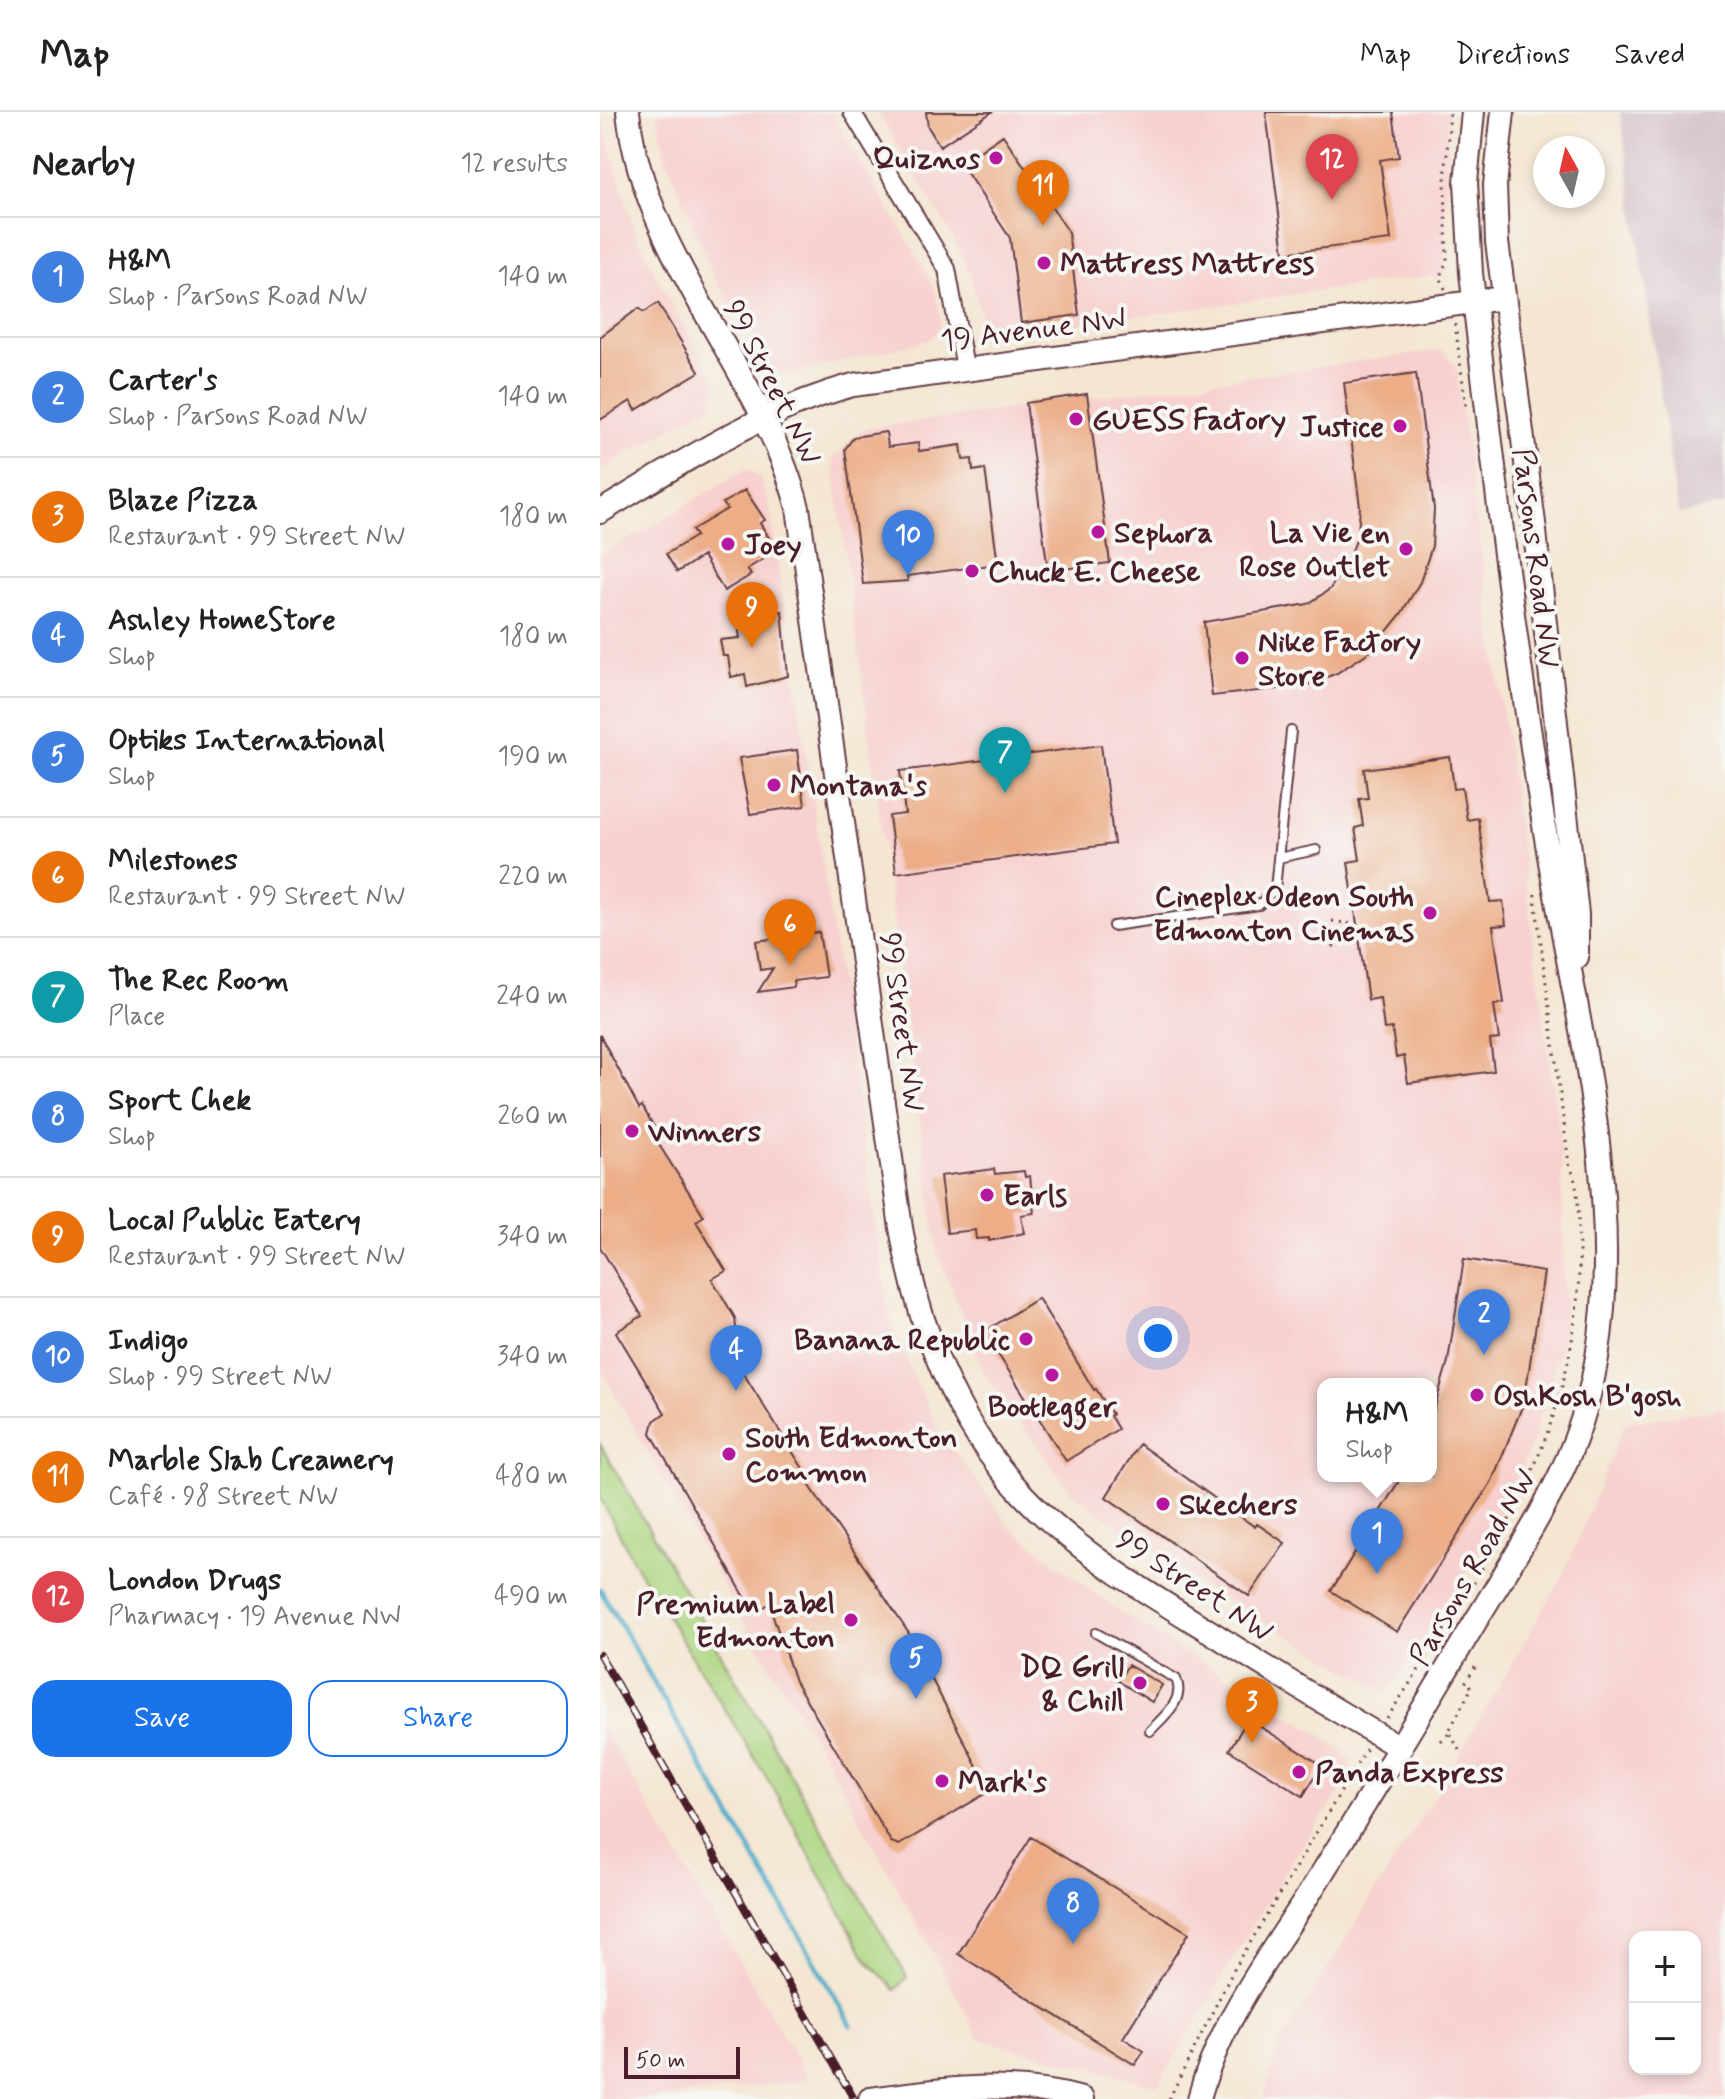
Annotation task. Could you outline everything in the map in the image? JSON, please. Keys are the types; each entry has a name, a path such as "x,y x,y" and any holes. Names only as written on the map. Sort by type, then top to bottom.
{"street":[{"name":"99 Street NW","path":"628,112 637,158 661,224 790,474 798,508 909,1279 932,1348 960,1406 992,1454 1022,1494 1070,1537 1119,1575 1401,1748"},
{"path":"852,112 947,269 953,287 965,368"},
{"name":"Parsons Road NW","path":"1199,2099 1225,2031 1401,1748 1553,1490 1576,1438 1589,1393 1604,1313 1607,1267 1602,1181 1531,735 1474,302 1466,182 1473,112"},
{"name":"Parsons Road NW","path":"1503,112 1495,185 1503,298 1532,508 1577,914 1576,1008"},
{"name":"19 Avenue NW","path":"600,512 763,418 809,398 853,385 1503,298"},
{"path":"870,2099 991,2086 1037,2089 1082,2099"}],"lane":[{"path":"1113,926 1259,905 1275,889 1291,731"},
{"path":"1278,858 1316,850"},
{"path":"1096,1633 1176,1679 1179,1692 1175,1702 1150,1731"}],"path":[{"path":"1441,277 1447,261 1445,169 1450,112"},
{"path":"1393,1710 1512,1520 1548,1439 1569,1367 1579,1262 1579,1204 1569,1164 1533,881"},
{"path":"1332,921 1357,925 1333,947"},
{"path":"1449,1733 1472,1687 1465,1683 1478,1663"},
{"path":"1441,1741 1442,1734 1449,1733"},
{"path":"1449,1733 1459,1750"},
{"path":"1170,2098 1232,1973 1358,1763"}],"shaded area":[{"path":"600,112 634,229 660,284 717,385 712,404 600,470"},
{"path":"657,112 831,112 935,290 941,325 929,340 786,375 771,368 714,277 666,158"},
{"path":"878,112 1448,112 1444,274 998,335 982,321 970,274 952,236"},
{"path":"1620,112 1725,112 1725,505 1678,514"},
{"name":"South Edmonton Common","path":"1442,350 1456,366 1561,1145 1565,1330 1534,1437 1514,1486 1474,1562 1387,1693 1201,1585 1070,1491 985,1375 937,1252 833,459 863,429"},
{"name":"South Edmonton Common","path":"746,469 759,477 769,504 891,1325 937,1428 1013,1530 1114,1608 1325,1738 1340,1748 1350,1762 1350,1775 1343,1788 1285,1871 1158,2086 980,2039 828,1762 749,1632 600,1368 600,557"},
{"path":"1725,1408 1725,2099 1263,2099 1278,2047 1427,1809 1563,1576 1625,1423"},
{"path":"600,1723 809,2080 647,2099 600,2099"}],"green space":[{"path":"600,1444 907,1977 895,1990 866,1959 775,1791 638,1569 600,1498"}],"building":[{"path":"926,112 992,112 940,146 928,127"},
{"path":"1266,112 1393,112 1399,157 1380,160 1391,240 1284,253"},
{"path":"1003,135 1068,231 1079,315 1021,323 1010,238 961,164"},
{"path":"658,303 699,372 636,410 631,401 600,420 600,337 639,308 644,312"},
{"path":"1416,373 1434,509 1432,546 1420,582 1401,614 1372,650 1337,673 1305,686 1212,696 1204,622 1308,604 1330,589 1348,561 1358,535 1360,507 1344,383"},
{"path":"1087,394 1110,563 1048,571 1026,403"},
{"path":"886,432 888,447 918,443 919,451 961,445 963,460 972,459 973,471 985,469 998,564 907,576 908,581 863,584 845,449 854,437"},
{"name":"Joey","path":"745,490 765,520 760,523 777,551 747,569 751,575 724,591 703,556 677,572 666,554 696,536 692,530 727,509 723,503"},
{"path":"763,607 764,614 782,611 788,676 747,687 745,674 731,677 728,656 723,656 720,640 740,638 738,624 745,622 743,610"},
{"path":"1101,745 1114,844 896,873 889,816 905,814 900,771"},
{"name":"Montana's","path":"797,750 805,806 750,814 739,758"},
{"name":"Cineplex Odeon South Edmonton Cinemas","path":"1450,757 1454,789 1462,788 1467,820 1478,818 1490,902 1503,901 1506,925 1493,926 1504,1003 1494,1005 1499,1039 1490,1040 1494,1071 1408,1083 1404,1056 1396,1058 1392,1028 1384,1029 1380,998 1368,1000 1348,862 1360,860 1355,828 1363,826 1359,799 1368,798 1364,769"},
{"path":"819,932 826,977 793,981 794,987 758,992 773,968 760,970 756,941"},
{"name":"South Edmonton Common","path":"600,1035 639,1108 642,1106 660,1137 656,1140 704,1216 696,1221 726,1271 712,1279 735,1318 740,1368 807,1475 804,1477 934,1671 929,1674 990,1791 899,1845 891,1842 795,1681 769,1604 754,1613 651,1433 654,1421 665,1413 616,1332 642,1316 600,1247"},
{"name":"Earls","path":"994,1169 995,1174 1024,1171 1025,1177 1030,1176 1034,1213 1021,1215 1024,1233 989,1241 989,1238 976,1239 975,1230 947,1233 940,1176"},
{"path":"1464,1259 1544,1272 1524,1402 1492,1481 1397,1632 1331,1591 1398,1482 1437,1482 1437,1399 1448,1361"},
{"name":"South Edmonton Common","path":"1038,1298 1112,1414 1110,1416 1118,1429 1066,1461 984,1332"},
{"path":"1139,1444 1255,1527 1257,1524 1285,1543 1249,1596 1106,1497"},
{"name":"DQ Grill & Chill","path":"1128,1665 1162,1685 1152,1702 1118,1681"},
{"path":"1248,1719 1322,1765 1303,1796 1229,1750"},
{"path":"1031,1837 1189,1933 1123,2038 1144,2051 1135,2065 958,1954"}],"waterway":[{"path":"600,1589 851,2025"}],"railway":[{"path":"600,1655 854,2099"}],"place":[{"name":"Quiznos","path":"996,158"},
{"name":"London Drugs","path":"1332,200"},
{"name":"Marble Slab Creamery","path":"1043,226"},
{"name":"Mattress Mattress","path":"1044,263"},
{"name":"GUESS Factory","path":"1076,419"},
{"name":"Justice","path":"1400,426"},
{"name":"Sephora","path":"1098,532"},
{"name":"Joey","path":"728,544"},
{"name":"La Vie en Rose Outlet","path":"1406,549"},
{"name":"Chuck E. Cheese","path":"972,571"},
{"name":"Indigo","path":"908,576"},
{"name":"Local Public Eatery","path":"752,648"},
{"name":"Nike Factory Store","path":"1242,658"},
{"name":"Montana's","path":"774,785"},
{"name":"The Rec Room","path":"1005,793"},
{"name":"Cineplex Odeon South Edmonton Cinemas","path":"1430,913"},
{"name":"Milestones","path":"790,965"},
{"name":"Winners","path":"632,1131"},
{"name":"Earls","path":"987,1195"},
{"name":"Banana Republic","path":"1026,1339"},
{"name":"Carter's","path":"1484,1355"},
{"name":"Bootlegger","path":"1052,1375"},
{"name":"Ashley HomeStore","path":"736,1391"},
{"name":"OshKosh B'gosh","path":"1477,1395"},
{"name":"South Edmonton Common","path":"729,1454"},
{"name":"Skechers","path":"1163,1504"},
{"name":"H&M","path":"1377,1574"},
{"name":"Premium Label Edmonton","path":"851,1620"},
{"name":"DQ Grill & Chill","path":"1140,1683"},
{"name":"Optiks International","path":"916,1699"},
{"name":"Blaze Pizza","path":"1252,1743"},
{"name":"Panda Express","path":"1299,1772"},
{"name":"Mark's","path":"942,1781"},
{"name":"Sport Chek","path":"1073,1944"}]}
